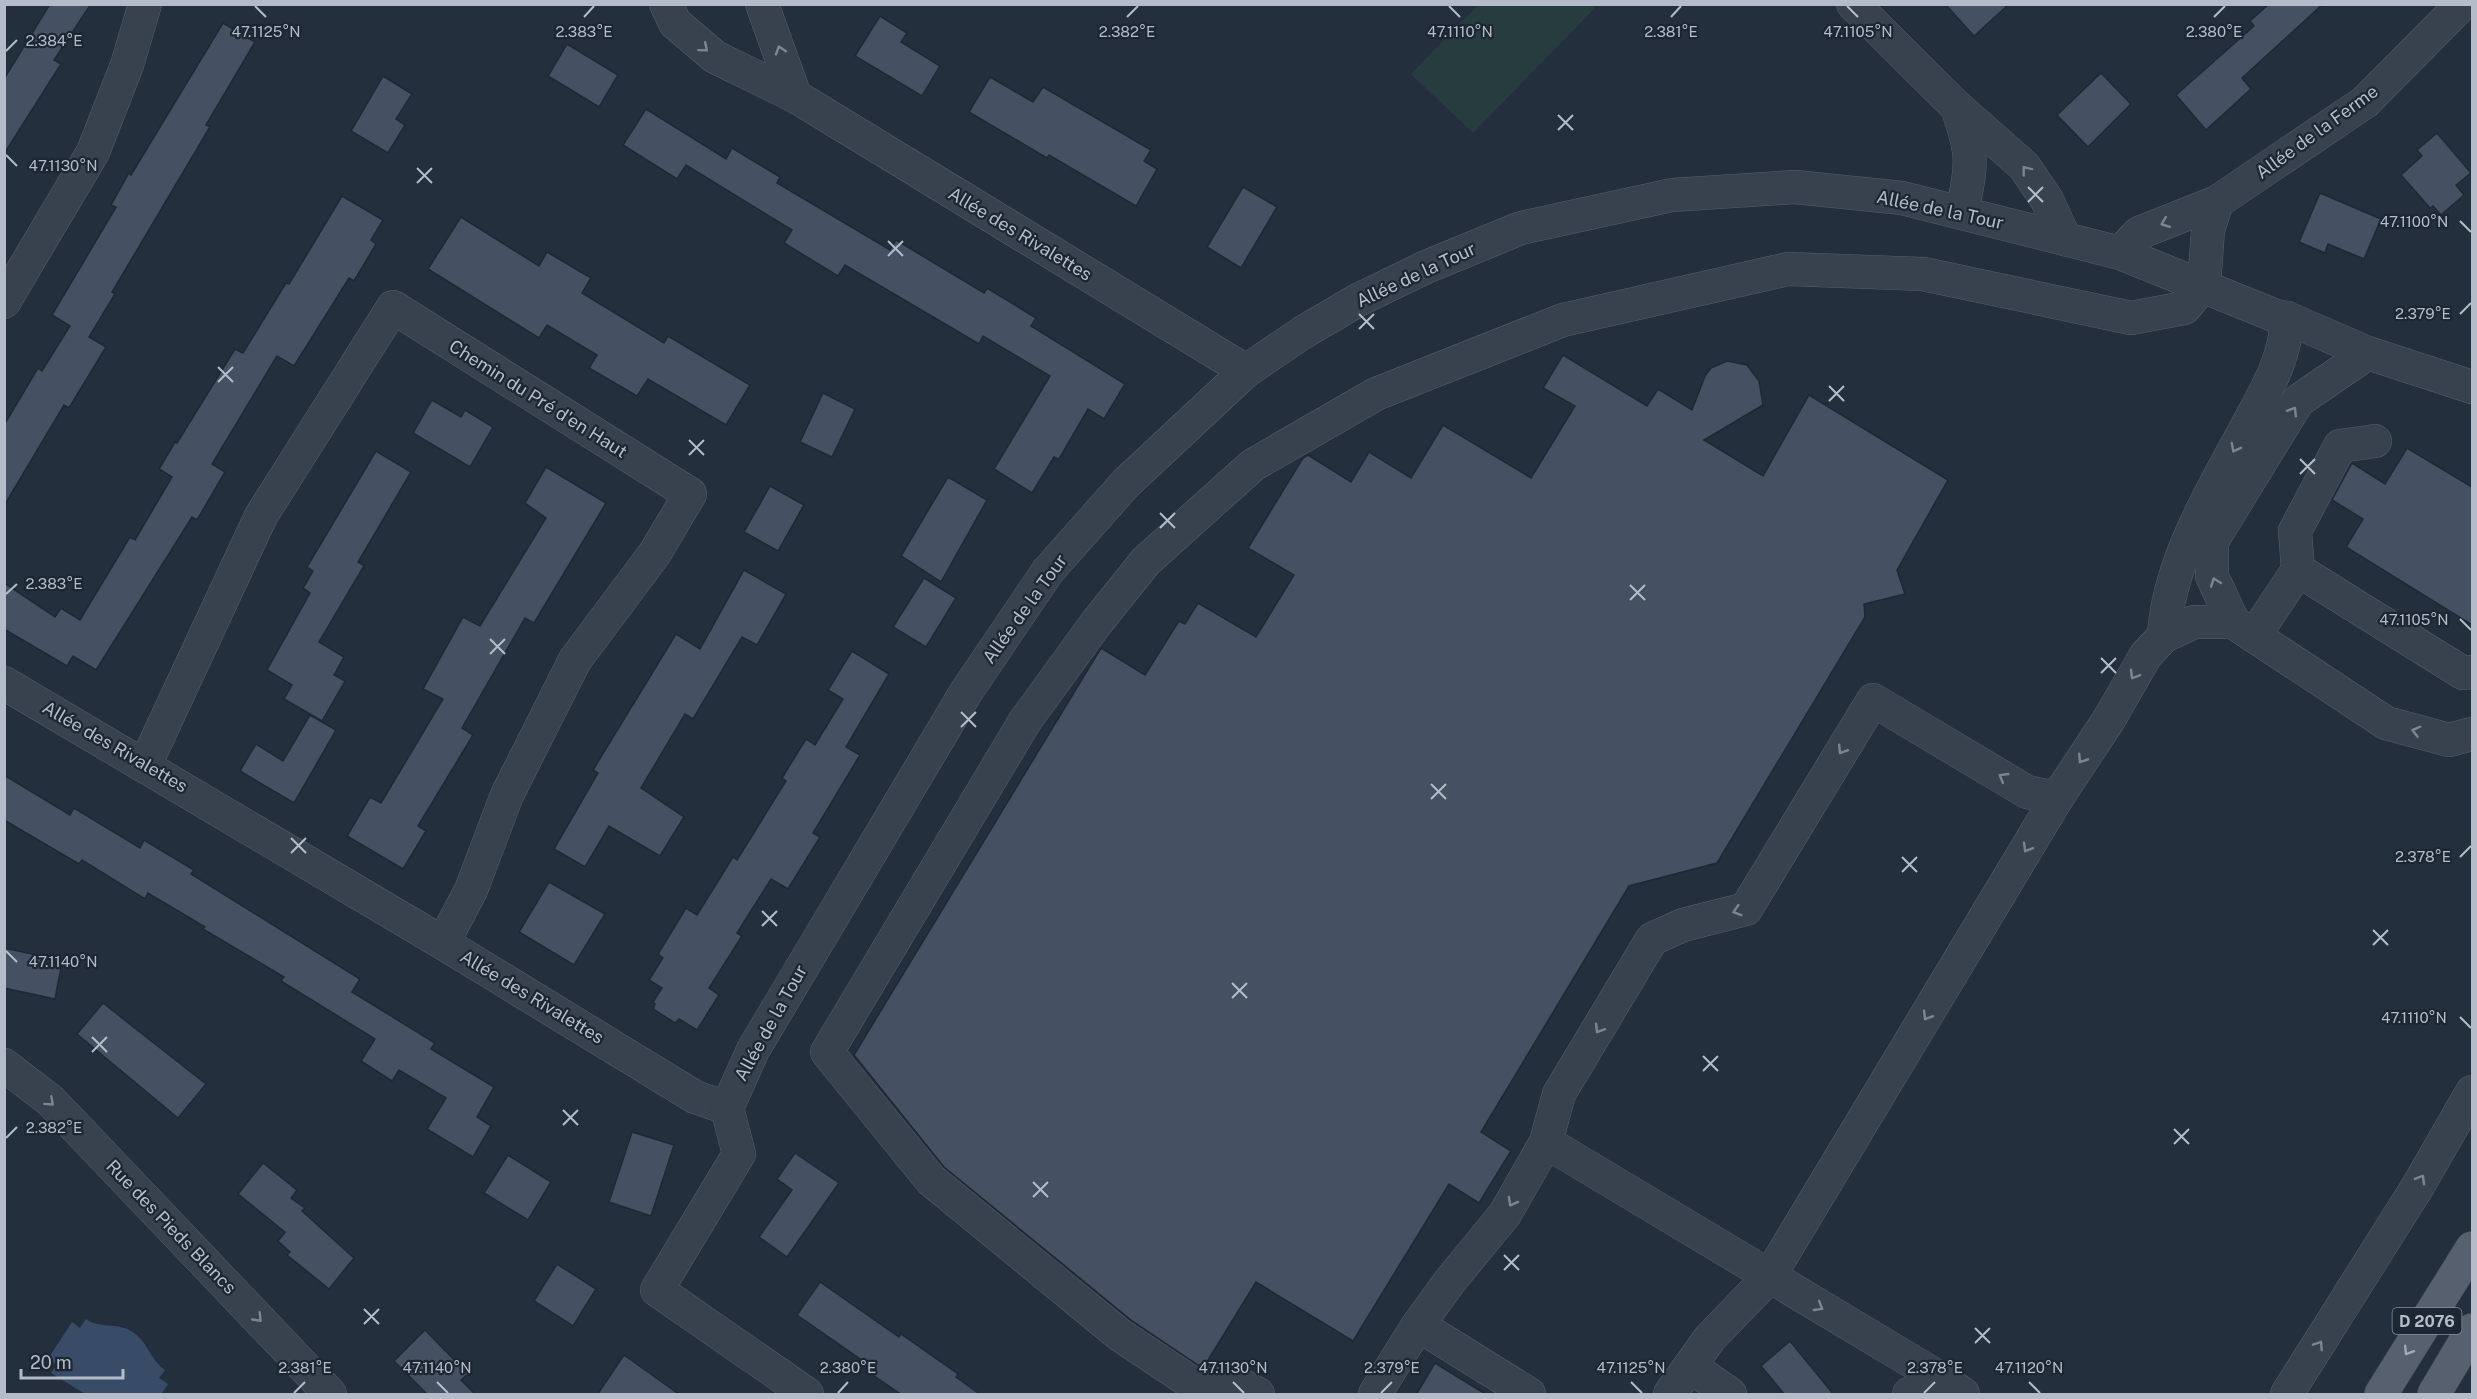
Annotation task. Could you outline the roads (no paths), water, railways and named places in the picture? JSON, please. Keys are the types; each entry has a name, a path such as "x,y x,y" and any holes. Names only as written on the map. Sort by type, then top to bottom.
{"main road":[{"name":"D 2076","path":"2381,1395 2472,1248"},
{"name":"D 2076","path":"2434,1395 2472,1330"}],"street":[{"path":"4,302 93,153 127,65 145,4"},
{"name":"Allée des Rivalettes","path":"666,4 675,23 716,57 795,96 1246,371"},
{"path":"762,4 795,96"},
{"path":"1853,4 1958,107 2024,166 2047,200 2065,239"},
{"name":"Allée de la Ferme","path":"2120,253 2139,233 2217,202 2365,102 2462,4"},
{"path":"1958,107 1970,144 1971,168 1962,213"},
{"name":"Allée de la Tour","path":"727,1108 753,1050 966,692 1048,571 1126,483 1246,371 1302,333 1358,300 1426,267 1521,228 1672,195 1795,187 1902,198 2120,253 2276,316 2288,318 2368,352 2472,387"},
{"path":"1258,1395 1243,1386 1192,1383 1120,1335 931,1180 826,1052 1025,721 1096,622 1146,561 1253,465 1376,393 1563,320 1788,269 1923,274 2131,318 2184,308 2204,285 2208,230 2217,202"},
{"name":"Chemin du Pré d'en Haut","path":"145,765 261,516 393,307 690,494 655,553 575,660 507,795 471,890 442,943"},
{"path":"2164,636 2166,605 2178,572 2228,460 2277,369 2287,339 2288,318"},
{"path":"2243,629 2212,576 2212,541 2298,402 2368,352"},
{"path":"2243,629 2298,570 2295,531 2340,446 2375,441"},
{"path":"2298,570 2463,673 2472,672"},
{"path":"1670,1395 1710,1338 1769,1277 2057,798 2108,721 2146,655 2164,636 2194,622 2243,629 2386,723 2449,740 2472,734"},
{"name":"Allée des Rivalettes","path":"4,682 695,1097 727,1108"},
{"path":"1375,1395 1418,1325 1450,1281 1505,1214 1546,1142 1559,1094 1652,939 1683,925 1746,909 1873,700 2027,792 2057,798"},
{"name":"Rue des Pieds Blancs","path":"4,1065 51,1101 330,1395"},
{"path":"2287,1395 2418,1186 2472,1092"},
{"path":"727,1108 739,1154 657,1290 807,1395"},
{"path":"1546,1142 1953,1387"},
{"path":"1418,1325 1529,1395"},
{"path":"1690,1366 1730,1395"},
{"path":"1909,1395 1953,1387"}],"water":[{"path":"86,1319 96,1324 125,1328 137,1335 165,1370 159,1378 168,1384 161,1394 85,1394 51,1373 57,1365 48,1359 72,1322 80,1328"}]}
